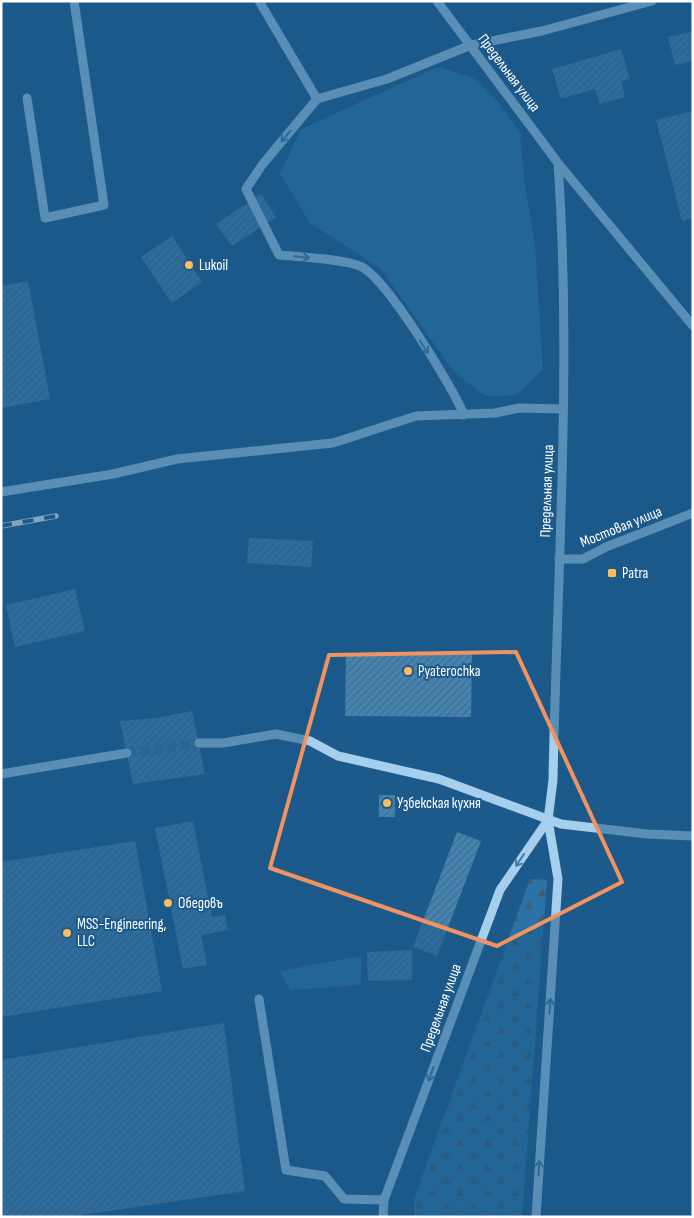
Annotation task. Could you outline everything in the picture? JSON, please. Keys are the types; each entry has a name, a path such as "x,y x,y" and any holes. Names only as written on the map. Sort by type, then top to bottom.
{"street":[{"path":"27,98 45,218 104,205 74,1"},
{"path":"260,1 317,99"},
{"name":"Предельная улица","path":"438,1 558,163 693,326"},
{"path":"464,415 456,395 391,296 362,268 326,259 279,255 246,189 262,165 317,99 387,79 470,45 542,31 652,1"},
{"name":"Предельная улица","path":"536,1217 558,879 548,820 553,780 563,409 562,226 558,163"},
{"path":"1,492 113,474 177,460 333,443 416,416 495,413 519,408 563,409"},
{"name":"Мостовая улица","path":"559,559 583,559 606,547 693,513"},
{"path":"199,743 223,743 276,734 310,741 338,756 439,779 561,824 647,834 693,836"},
{"path":"1,774 127,753"},
{"name":"Предельная улица","path":"383,1217 384,1200 500,890 548,820"},
{"path":"259,999 286,1170 325,1176 344,1199 384,1200"}],"highlighted area":[{"path":"516,652 622,882 497,946 270,868 329,655"}],"green space":[{"path":"438,67 473,78 497,101 520,132 524,179 535,245 543,370 516,395 485,396 454,372 381,269 310,223 280,174 301,129"},
{"path":"530,879 547,880 522,1217 414,1217 414,1199"},
{"path":"361,956 361,985 290,990 280,971"}],"building":[{"path":"693,31 693,61 675,65 668,37"},
{"path":"621,49 630,79 621,81 625,97 600,104 595,89 561,99 552,69"},
{"path":"693,111 693,218 682,221 656,120"},
{"path":"261,194 276,217 232,246 216,224"},
{"path":"172,236 202,282 172,303 141,257"},
{"path":"28,281 50,399 1,408 1,286"},
{"path":"249,538 313,541 311,567 247,563"},
{"path":"75,589 85,631 15,647 6,605"},
{"path":"346,653 472,654 471,717 345,716"},
{"path":"192,711 205,774 133,784 120,721 156,718"},
{"path":"379,795 395,795 395,817 379,817"},
{"path":"193,821 212,917 225,915 228,930 201,935 207,965 183,969 155,828"},
{"path":"457,832 481,841 437,956 413,947"},
{"path":"135,841 162,991 1,1017 1,862"},
{"path":"412,950 412,980 368,981 367,952"},
{"path":"224,1023 245,1191 68,1217 1,1217 1,1060"}],"tunnel":[{"path":"127,753 199,743"}],"railway":[{"path":"1,526 56,516"}],"place":[{"name":"Lukoil","path":"189,265"},
{"name":"Patra","path":"612,573"},
{"name":"Pyaterochka","path":"408,671"},
{"name":"Узбекская кухня","path":"387,803"},
{"name":"Обедовъ","path":"168,903"},
{"name":"MSS-Engineering, LLC","path":"67,933"}]}
